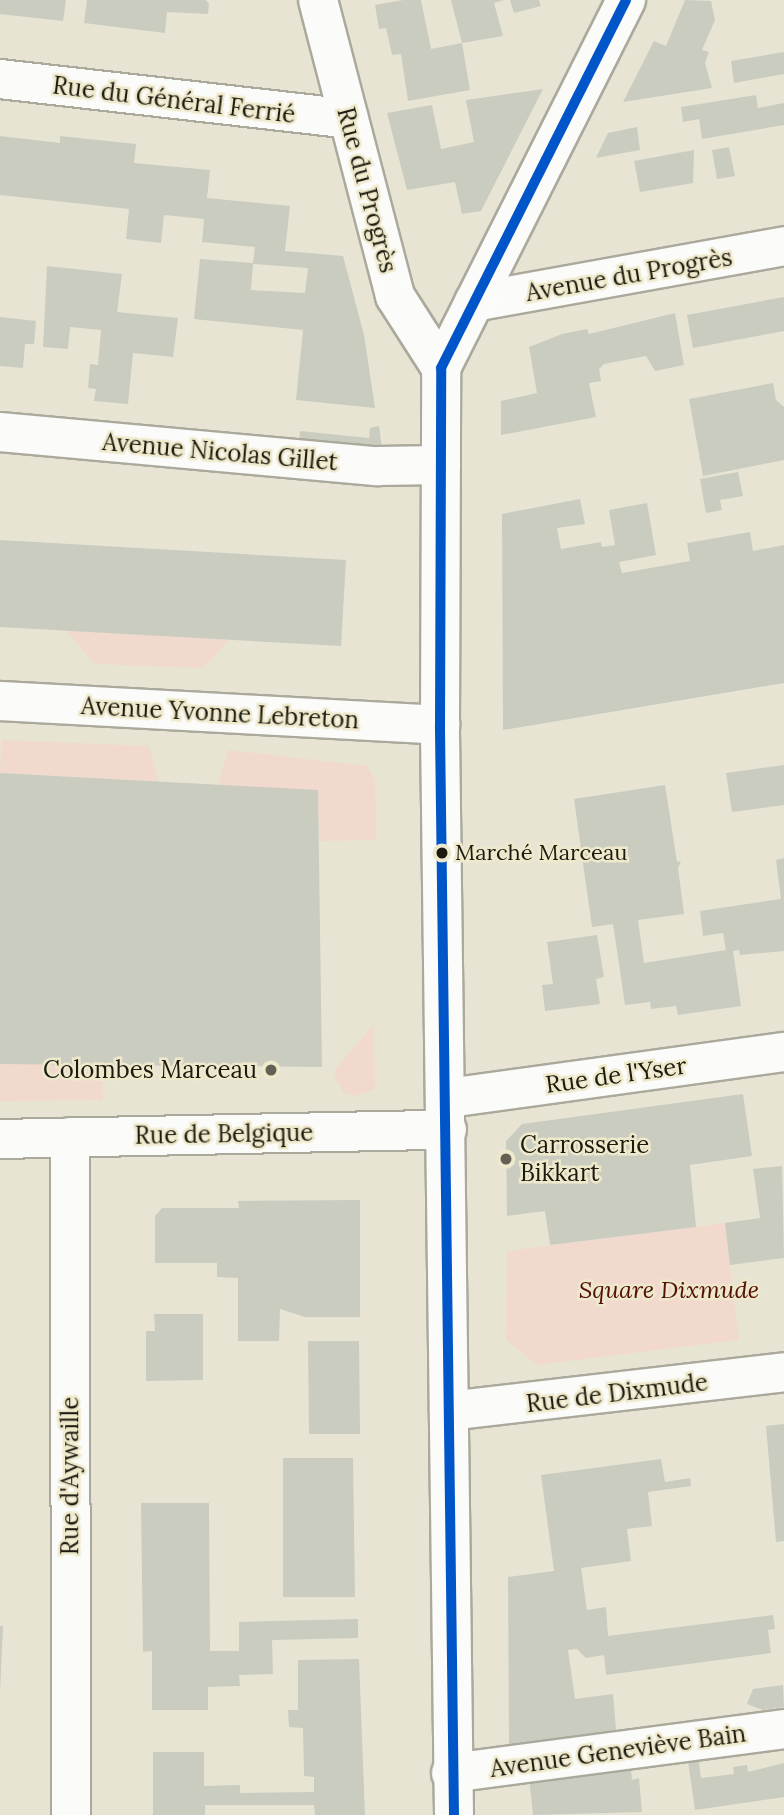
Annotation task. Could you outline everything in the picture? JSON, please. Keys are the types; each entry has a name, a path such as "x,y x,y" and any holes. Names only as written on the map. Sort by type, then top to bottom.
{"street":[{"name":"Rue du Progrès","path":"318,0 396,296 442,368"},
{"path":"454,1815 451,1773 447,1114 440,725 442,368 626,0"},
{"name":"Rue du Général Ferrié","path":"0,79 349,119"},
{"name":"Avenue du Progrès","path":"474,302 784,246"},
{"name":"Avenue Nicolas Gillet","path":"0,432 377,466 441,465"},
{"name":"Avenue Yvonne Lebreton","path":"0,701 440,725"},
{"name":"Rue de l'Yser","path":"447,1114 784,1052"},
{"name":"Rue de Belgique","path":"0,1139 447,1114"},
{"name":"Rue d'Aywaille","path":"70,1137 71,1815"},
{"name":"Rue de Dixmude","path":"449,1411 784,1372"},
{"name":"Avenue Geneviève Bain","path":"451,1773 784,1729"}],"green space":[{"path":"65,630 229,640 203,668 95,664"},
{"path":"2,740 149,746 158,781 0,773"},
{"path":"228,750 367,766 375,780 376,840 319,841 318,790 218,785"},
{"path":"374,1024 375,1089 355,1096 344,1093 334,1076 336,1068"},
{"path":"102,1063 103,1100 0,1101 0,1064"},
{"name":"Square Dixmude","path":"725,1223 739,1340 537,1365 506,1340 507,1251"}],"building":[{"path":"0,0 66,0 63,21 0,14"},
{"path":"87,0 206,0 209,4 208,14 167,12 165,33 84,23"},
{"path":"421,0 431,49 462,43 470,90 408,101 401,54 392,55 386,28 379,29 375,5"},
{"path":"451,0 504,0 494,3 503,36 462,43"},
{"path":"510,0 539,0 541,6 514,13"},
{"path":"685,0 711,1 715,20 702,50 709,52 705,63 712,88 623,102 654,41 666,46"},
{"path":"784,52 784,74 734,83 731,61"},
{"path":"543,89 481,211 462,214 455,182 407,190 387,113 432,105 441,149 474,142 466,100"},
{"path":"756,95 758,108 784,103 784,125 702,139 699,119 683,122 681,107"},
{"path":"637,127 640,150 596,158 608,133"},
{"path":"0,136 60,143 60,136 136,144 134,163 210,170 207,198 290,206 285,251 343,256 364,335 375,408 296,400 303,330 194,319 200,259 253,263 255,247 202,242 204,219 164,215 161,243 126,239 129,209 0,195","holes":["253,264 308,268 305,293 251,290"]},
{"path":"729,147 735,176 717,179 712,150"},
{"path":"694,150 693,183 640,192 634,161"},
{"path":"47,266 122,274 117,312 178,318 173,357 133,353 128,404 94,401 96,389 88,388 90,364 98,365 101,330 70,327 68,349 43,347"},
{"path":"784,297 784,331 693,348 687,315"},
{"path":"675,313 684,365 655,371 646,356 604,364 599,369 601,381 589,383 596,417 501,435 501,401 537,393 529,347 562,334 587,329 589,334"},
{"path":"0,317 36,321 34,344 25,344 23,368 0,366"},
{"path":"773,383 776,400 784,407 784,460 703,476 689,399"},
{"path":"379,426 382,449 299,441 300,431 369,438 370,428"},
{"path":"738,472 743,496 720,500 722,510 706,513 700,479"},
{"path":"580,499 585,524 557,528 561,549 601,542 602,547 615,545 609,510 647,503 656,555 619,562 622,573 690,561 687,543 750,532 753,551 784,545 784,683 503,730 502,514"},
{"path":"0,540 346,560 341,646 0,627"},
{"path":"784,765 784,805 732,812 726,773"},
{"path":"0,773 318,790 322,1067 0,1064"},
{"path":"665,785 677,862 681,861 678,868 684,914 638,920 644,963 726,950 723,933 703,936 700,911 781,899 776,860 784,858 784,951 740,955 739,950 733,951 741,1006 678,1015 676,1006 651,1009 650,1002 625,1005 613,924 592,927 574,799"},
{"path":"597,935 604,977 596,979 600,1004 545,1011 542,985 553,984 547,942"},
{"path":"743,1094 752,1156 690,1165 696,1227 550,1245 545,1211 507,1216 506,1141 522,1124"},
{"path":"782,1166 784,1258 730,1265 725,1223 760,1218 753,1169"},
{"path":"360,1200 360,1317 305,1317 280,1309 279,1341 238,1341 238,1278 217,1277 217,1263 155,1263 155,1216 162,1208 239,1208 238,1201"},
{"path":"154,1314 203,1314 203,1380 146,1381 146,1331 155,1331"},
{"path":"308,1341 359,1341 360,1434 309,1434"},
{"path":"784,1424 784,1541 776,1542 766,1426"},
{"path":"283,1458 353,1458 355,1597 283,1597"},
{"path":"661,1459 665,1482 690,1478 691,1486 648,1492 652,1526 627,1529 631,1561 581,1568 587,1610 606,1607 608,1636 773,1615 775,1629 768,1630 771,1653 606,1675 604,1655 586,1658 577,1649 568,1650 575,1699 613,1694 616,1730 509,1745 508,1577 554,1571 541,1475"},
{"path":"141,1503 209,1503 210,1651 239,1651 239,1622 358,1619 358,1638 272,1640 273,1674 239,1675 240,1686 208,1687 208,1710 152,1710 152,1651 143,1652"},
{"path":"0,1626 3,1626 0,1692"},
{"path":"359,1659 365,1815 315,1815 314,1805 205,1805 205,1815 153,1815 153,1752 204,1752 204,1786 240,1785 240,1793 314,1792 314,1777 304,1776 303,1728 289,1727 288,1710 298,1710 298,1660"},
{"path":"783,1685 784,1707 763,1710 747,1704 753,1689"},
{"path":"698,1754 701,1778 734,1774 733,1767 747,1765 748,1772 784,1763 784,1797 695,1810 687,1755"},
{"path":"630,1763 632,1780 639,1778 642,1812 533,1815 529,1777"}],"transit line":[{"path":"454,1815 440,725 441,368 626,0"}],"place":[{"name":"Marché Marceau","path":"442,853"},
{"name":"Colombes Marceau","path":"271,1070"},
{"name":"Carrosserie Bikkart","path":"506,1159"}]}
